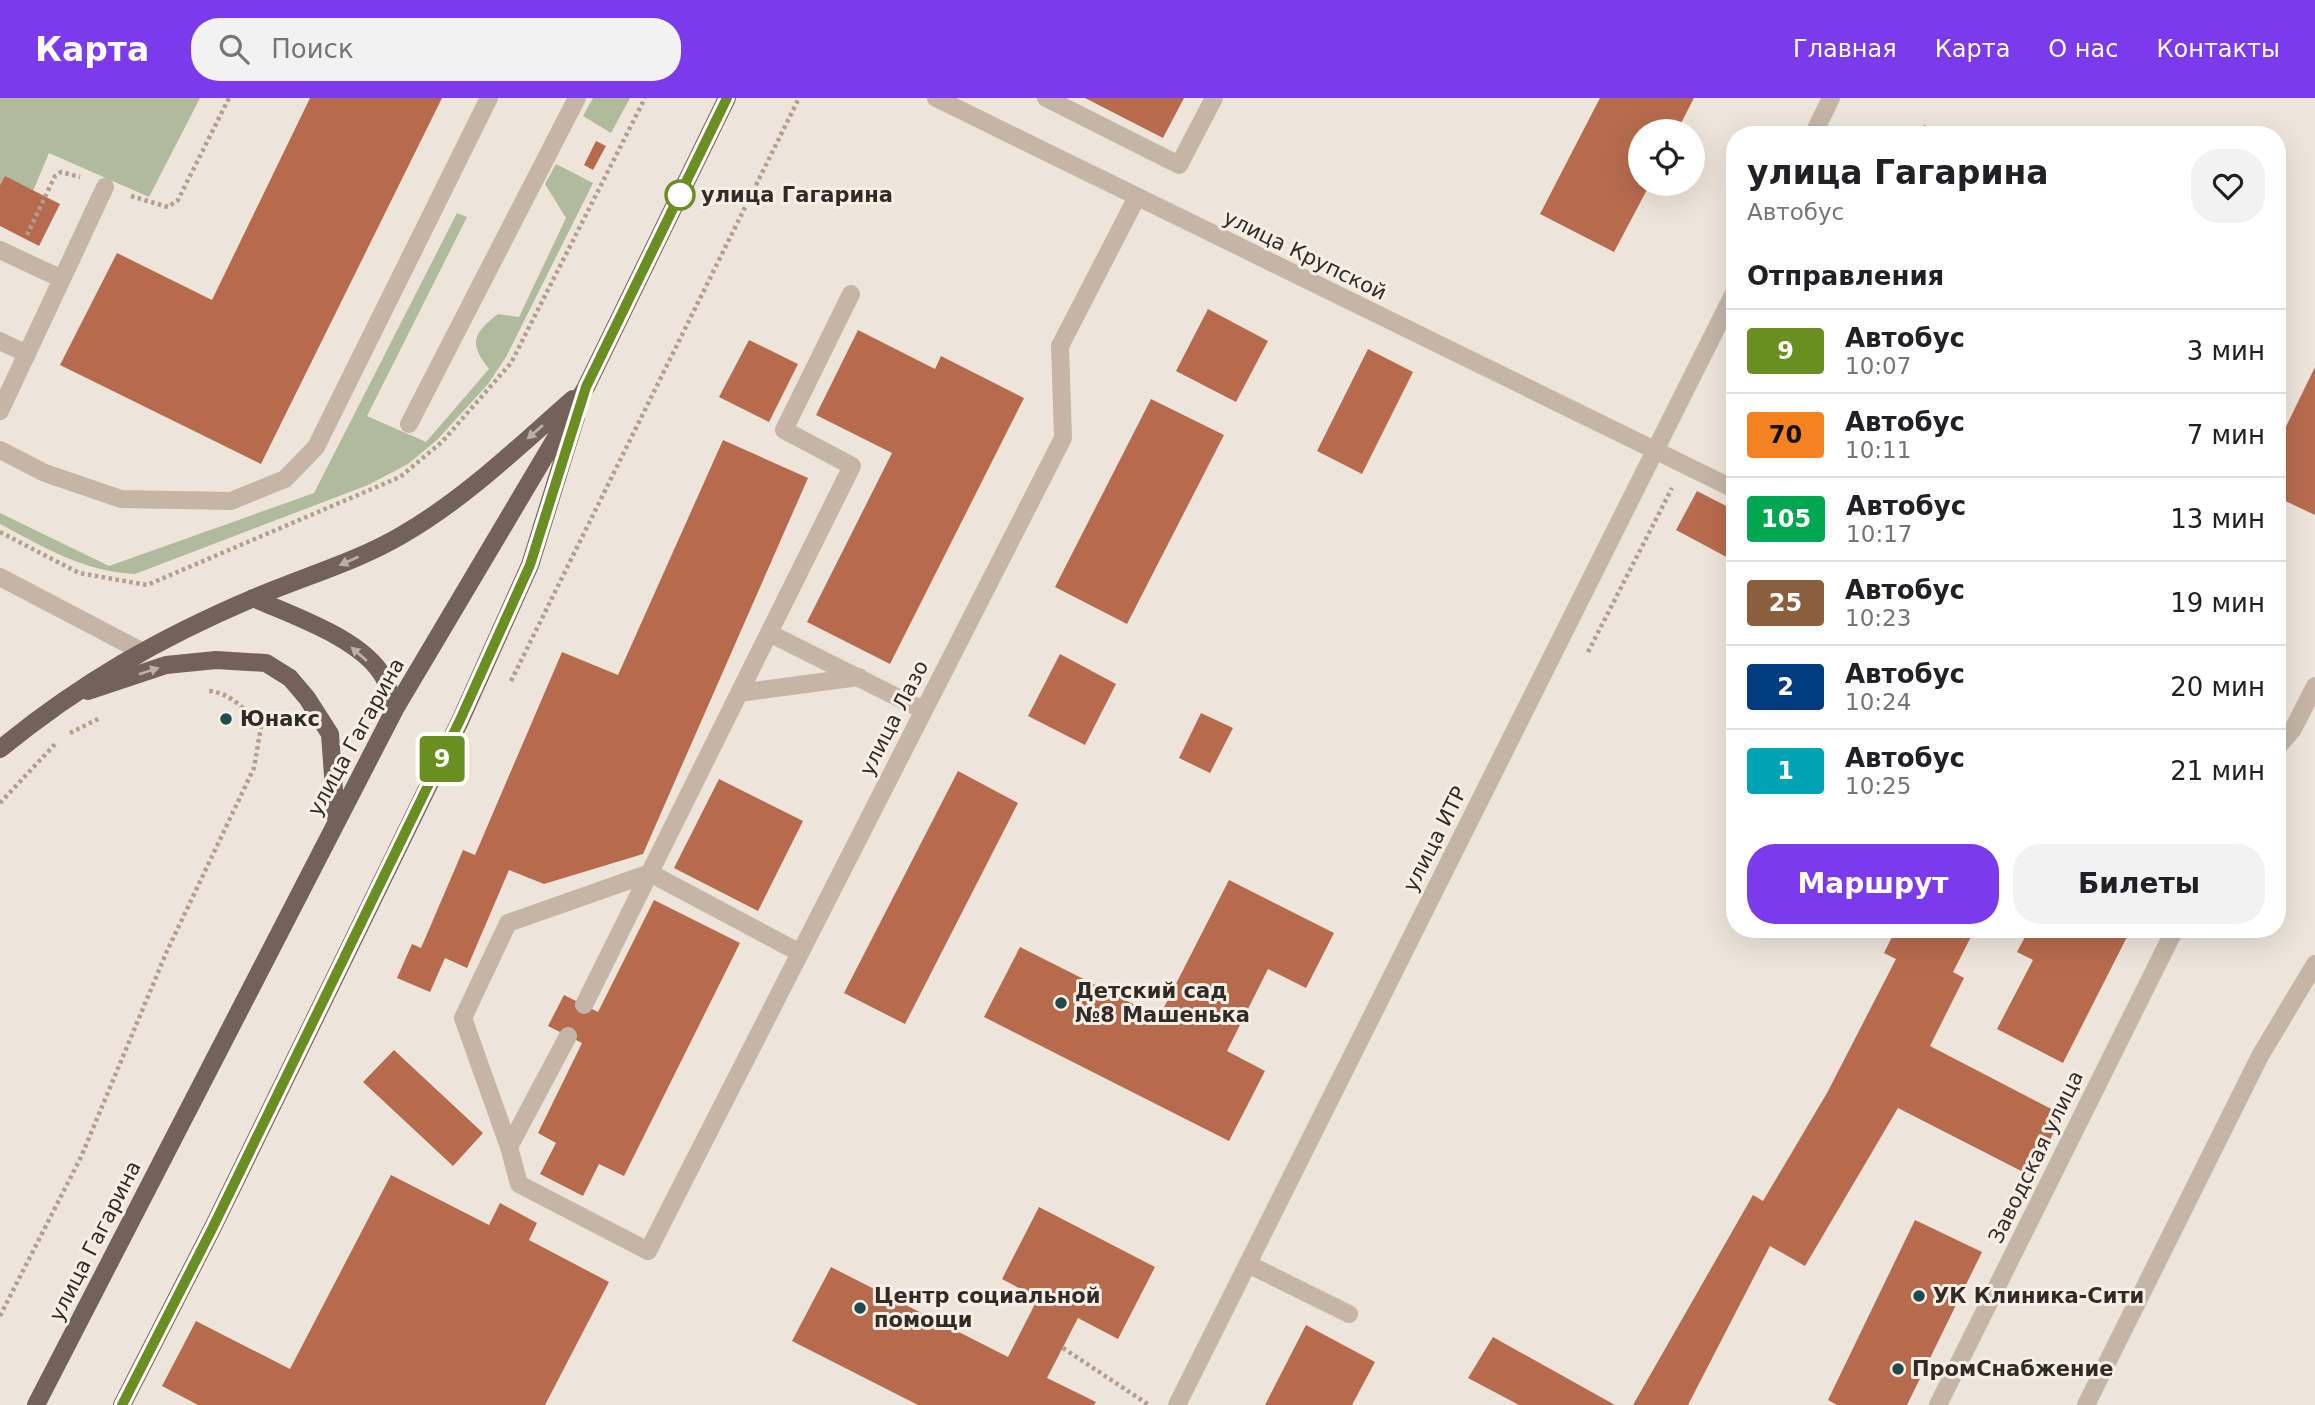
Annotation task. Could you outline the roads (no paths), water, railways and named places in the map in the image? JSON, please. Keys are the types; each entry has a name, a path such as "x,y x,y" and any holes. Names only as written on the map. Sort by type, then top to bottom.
{"main road":[{"name":"улица Гагарина","path":"36,1405 395,709 586,387 727,98"},
{"path":"0,749 61,700 141,651 253,598 349,563 403,535 460,497 586,387"},
{"path":"122,1405 213,1227 460,720 530,565 586,387"},
{"path":"253,598 320,627 357,649 383,676 395,709"},
{"path":"61,700 166,666 216,660 266,663 290,678 330,734 336,821"}],"street":[{"path":"0,450 45,473 121,499 231,501 285,479 316,447 489,98"},
{"path":"409,424 577,98"},
{"name":"улица Крупской","path":"936,98 1655,452"},
{"path":"1046,98 1180,165 1214,98"},
{"path":"1817,126 1831,98"},
{"path":"0,411 105,187"},
{"name":"улица Лазо","path":"509,1147 519,1185 648,1251 1063,438 1060,346 1137,197"},
{"path":"8,254 62,279"},
{"path":"584,1005 852,466 784,430 851,294"},
{"name":"улица ИТР","path":"1177,1405 1726,309"},
{"path":"0,341 27,354"},
{"path":"1655,452 1685,463 1726,485"},
{"path":"0,577 141,651"},
{"path":"769,633 923,710"},
{"path":"739,693 859,677"},
{"path":"2286,737 2315,687"},
{"path":"509,1147 463,1018 508,923 650,873 800,953"},
{"name":"Заводская улица","path":"1938,1405 2171,938"},
{"path":"2086,1405 2260,1056 2315,964"},
{"path":"509,1147 568,1036"},
{"path":"1248,1264 1349,1314"}],"place":[{"name":"улица Гагарина","path":"680,195"},
{"name":"Юнакс","path":"226,719"},
{"name":"Детский сад №8 Машенька","path":"1061,1003"},
{"name":"УК Клиника-Сити","path":"1919,1296"},
{"name":"Центр социальной помощи","path":"860,1308"},
{"name":"ПромСнабжение","path":"1898,1369"}]}
